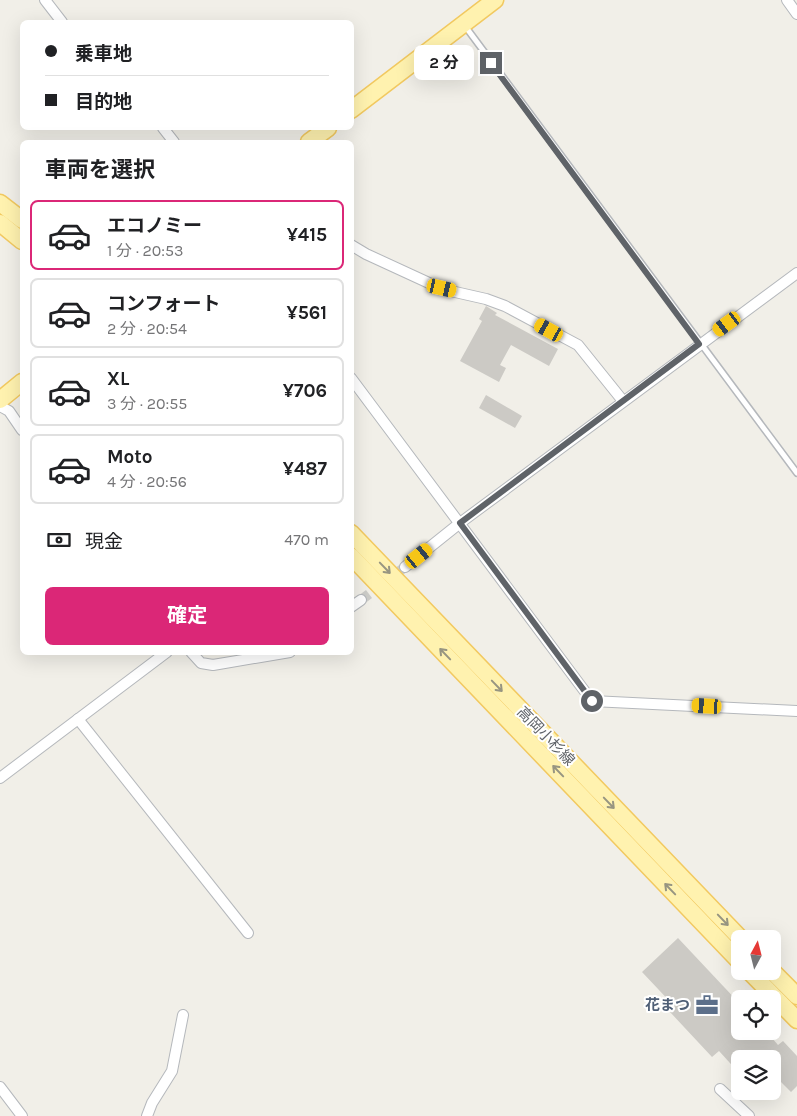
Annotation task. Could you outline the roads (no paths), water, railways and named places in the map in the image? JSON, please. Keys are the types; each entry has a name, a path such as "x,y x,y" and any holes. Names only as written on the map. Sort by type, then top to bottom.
{"main road":[{"path":"354,108 495,0"},
{"path":"312,140 325,130"},
{"path":"0,203 20,218"},
{"path":"0,223 20,239"},
{"path":"0,400 20,384"},
{"name":"高岡小杉線","path":"354,536 732,930"},
{"name":"高岡小杉線","path":"354,559 731,953"},
{"path":"758,980 797,1020"},
{"path":"781,980 797,996"}],"street":[{"path":"45,0 60,20"},
{"path":"787,0 797,14"},
{"path":"165,130 172,140"},
{"path":"354,247 442,288 486,299 505,306 578,345 623,401"},
{"path":"405,567 460,523 797,273"},
{"path":"354,382 592,701 797,711"},
{"path":"0,406 9,412 20,427"},
{"path":"354,605 361,600"},
{"path":"0,778 163,655"},
{"path":"194,655 201,663 213,665 272,655"},
{"path":"78,719 248,933"},
{"path":"147,1116 152,1103 172,1071 182,1015"},
{"path":"0,1087 22,1116"},
{"path":"720,1089 749,1116"}],"lane":[{"path":"463,24 699,344 797,473"}],"tunnel":[{"path":"361,600 405,567"}],"place":[{"name":"花まつ","path":"707,1005"}]}
